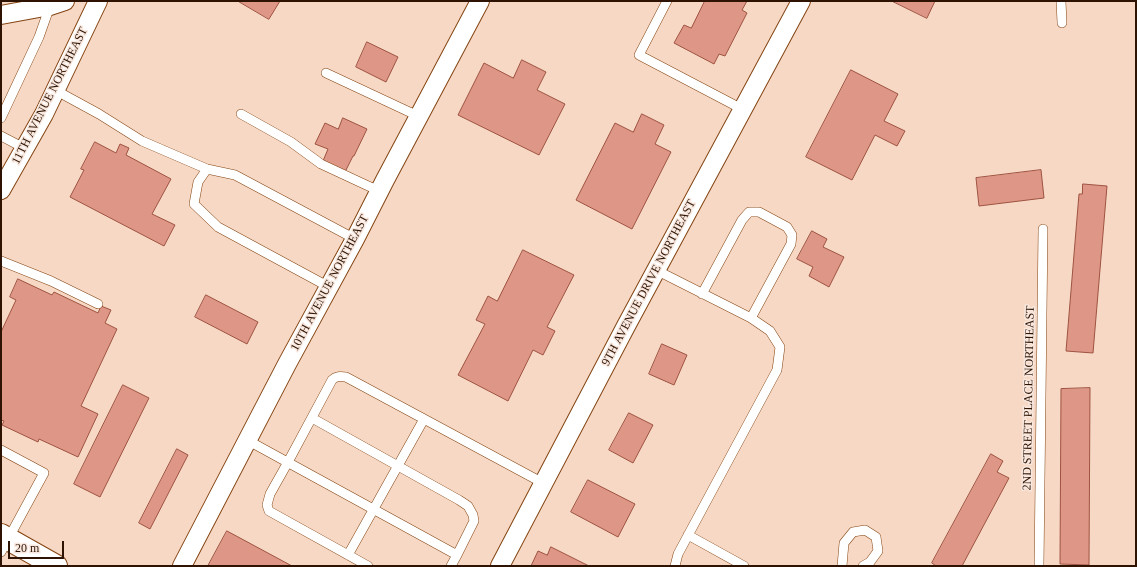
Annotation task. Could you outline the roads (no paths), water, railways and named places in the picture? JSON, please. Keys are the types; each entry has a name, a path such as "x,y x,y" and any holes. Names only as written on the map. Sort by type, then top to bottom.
{"main road":[{"path":"3,542 56,566"}],"street":[{"name":"11TH AVENUE NORTHEAST","path":"1,190 44,114 98,1"},
{"name":"10TH AVENUE NORTHEAST","path":"182,566 247,440 480,1"},
{"name":"9TH AVENUE DRIVE NORTHEAST","path":"500,566 656,270 801,1"},
{"path":"1,15 57,4"}],"lane":[{"path":"667,1 639,55 742,109"},
{"path":"1061,1 1062,23"},
{"path":"1,118 39,37 57,4"},
{"path":"326,73 418,116"},
{"path":"55,90 142,141 207,169 235,175 355,239"},
{"path":"241,114 291,142 321,164 379,192"},
{"path":"1,136 24,148"},
{"path":"207,169 198,182 194,204 218,228 328,287"},
{"path":"702,294 742,220 749,212 759,212 787,227 792,235 791,244 751,318"},
{"name":"2ND STREET PLACE NORTHEAST","path":"1039,566 1043,229"},
{"path":"1,260 52,281 98,304"},
{"path":"656,270 751,318 770,331 780,348 777,370 678,554 675,566"},
{"path":"368,566 269,511 266,504 270,494 335,377 346,377 543,483"},
{"path":"312,418 468,506 473,515 474,521 451,566"},
{"path":"348,555 424,419"},
{"path":"247,440 457,555"},
{"path":"1,450 44,473 3,542"},
{"path":"842,566 844,543 853,532 865,530 876,537 878,551 870,562 863,566"},
{"path":"688,535 744,566"}]}
